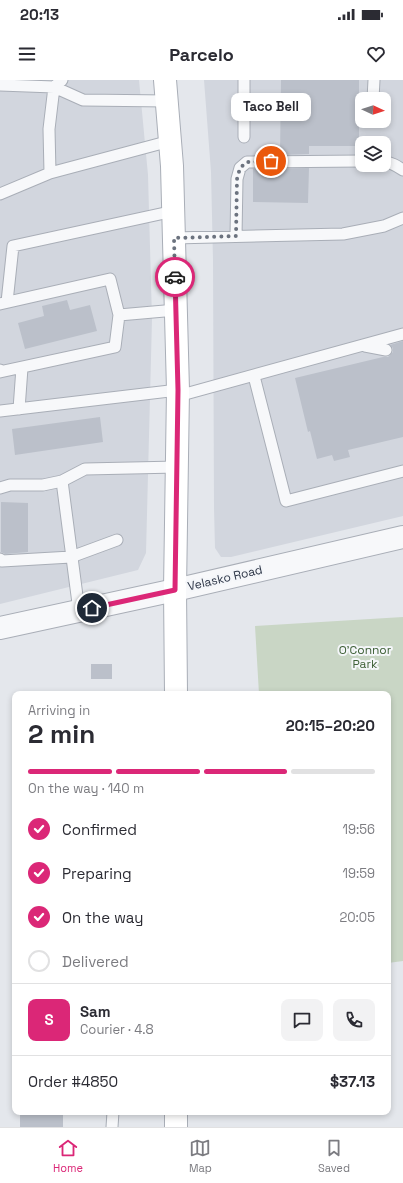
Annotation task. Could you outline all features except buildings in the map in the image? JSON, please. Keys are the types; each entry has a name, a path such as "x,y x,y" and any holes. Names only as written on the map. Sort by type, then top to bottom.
{"main road":[{"path":"166,90 174,211 178,393 175,590 176,691"},
{"path":"176,1115 176,1127"}],"street":[{"name":"Velasko Road","path":"0,628 175,590 403,537"}],"lane":[{"path":"244,80 244,137"},
{"path":"373,92 374,80"},
{"path":"0,85 58,83 83,100 166,90"},
{"path":"50,173 49,129 58,83"},
{"path":"0,194 50,173 170,141"},
{"path":"236,236 237,179 240,168 247,162 355,161"},
{"path":"391,164 397,165 403,170"},
{"path":"0,370 0,372 22,368 115,347 119,315 110,279 4,303 13,246 174,211"},
{"path":"174,238 343,234 384,226 403,218"},
{"path":"119,315 176,310"},
{"path":"0,411 178,393 254,376 403,334"},
{"path":"363,345 386,350"},
{"path":"19,409 22,368"},
{"path":"254,376 286,500 403,471"},
{"path":"0,488 10,485 43,485 62,481 85,469 177,467"},
{"path":"62,481 79,611"},
{"path":"0,559 72,557 117,540"},
{"path":"112,1127 113,1115"}],"shaded area":[{"path":"0,80 139,80 148,175 152,319 146,553 138,570 0,604"},
{"path":"204,80 403,80 403,516 231,557 221,557 215,548 211,172"}],"green space":[{"name":"O'Connor Park","path":"403,617 403,961 391,963 391,691 259,691 255,626"}],"way so far":[{"path":"175,277 174,238 236,236 237,179 240,168 247,162 271,161"}],"place":[{"name":"Taco Bell","path":"271,161"}],"route":[{"path":"92,608 175,590 178,390 175,277"}]}
